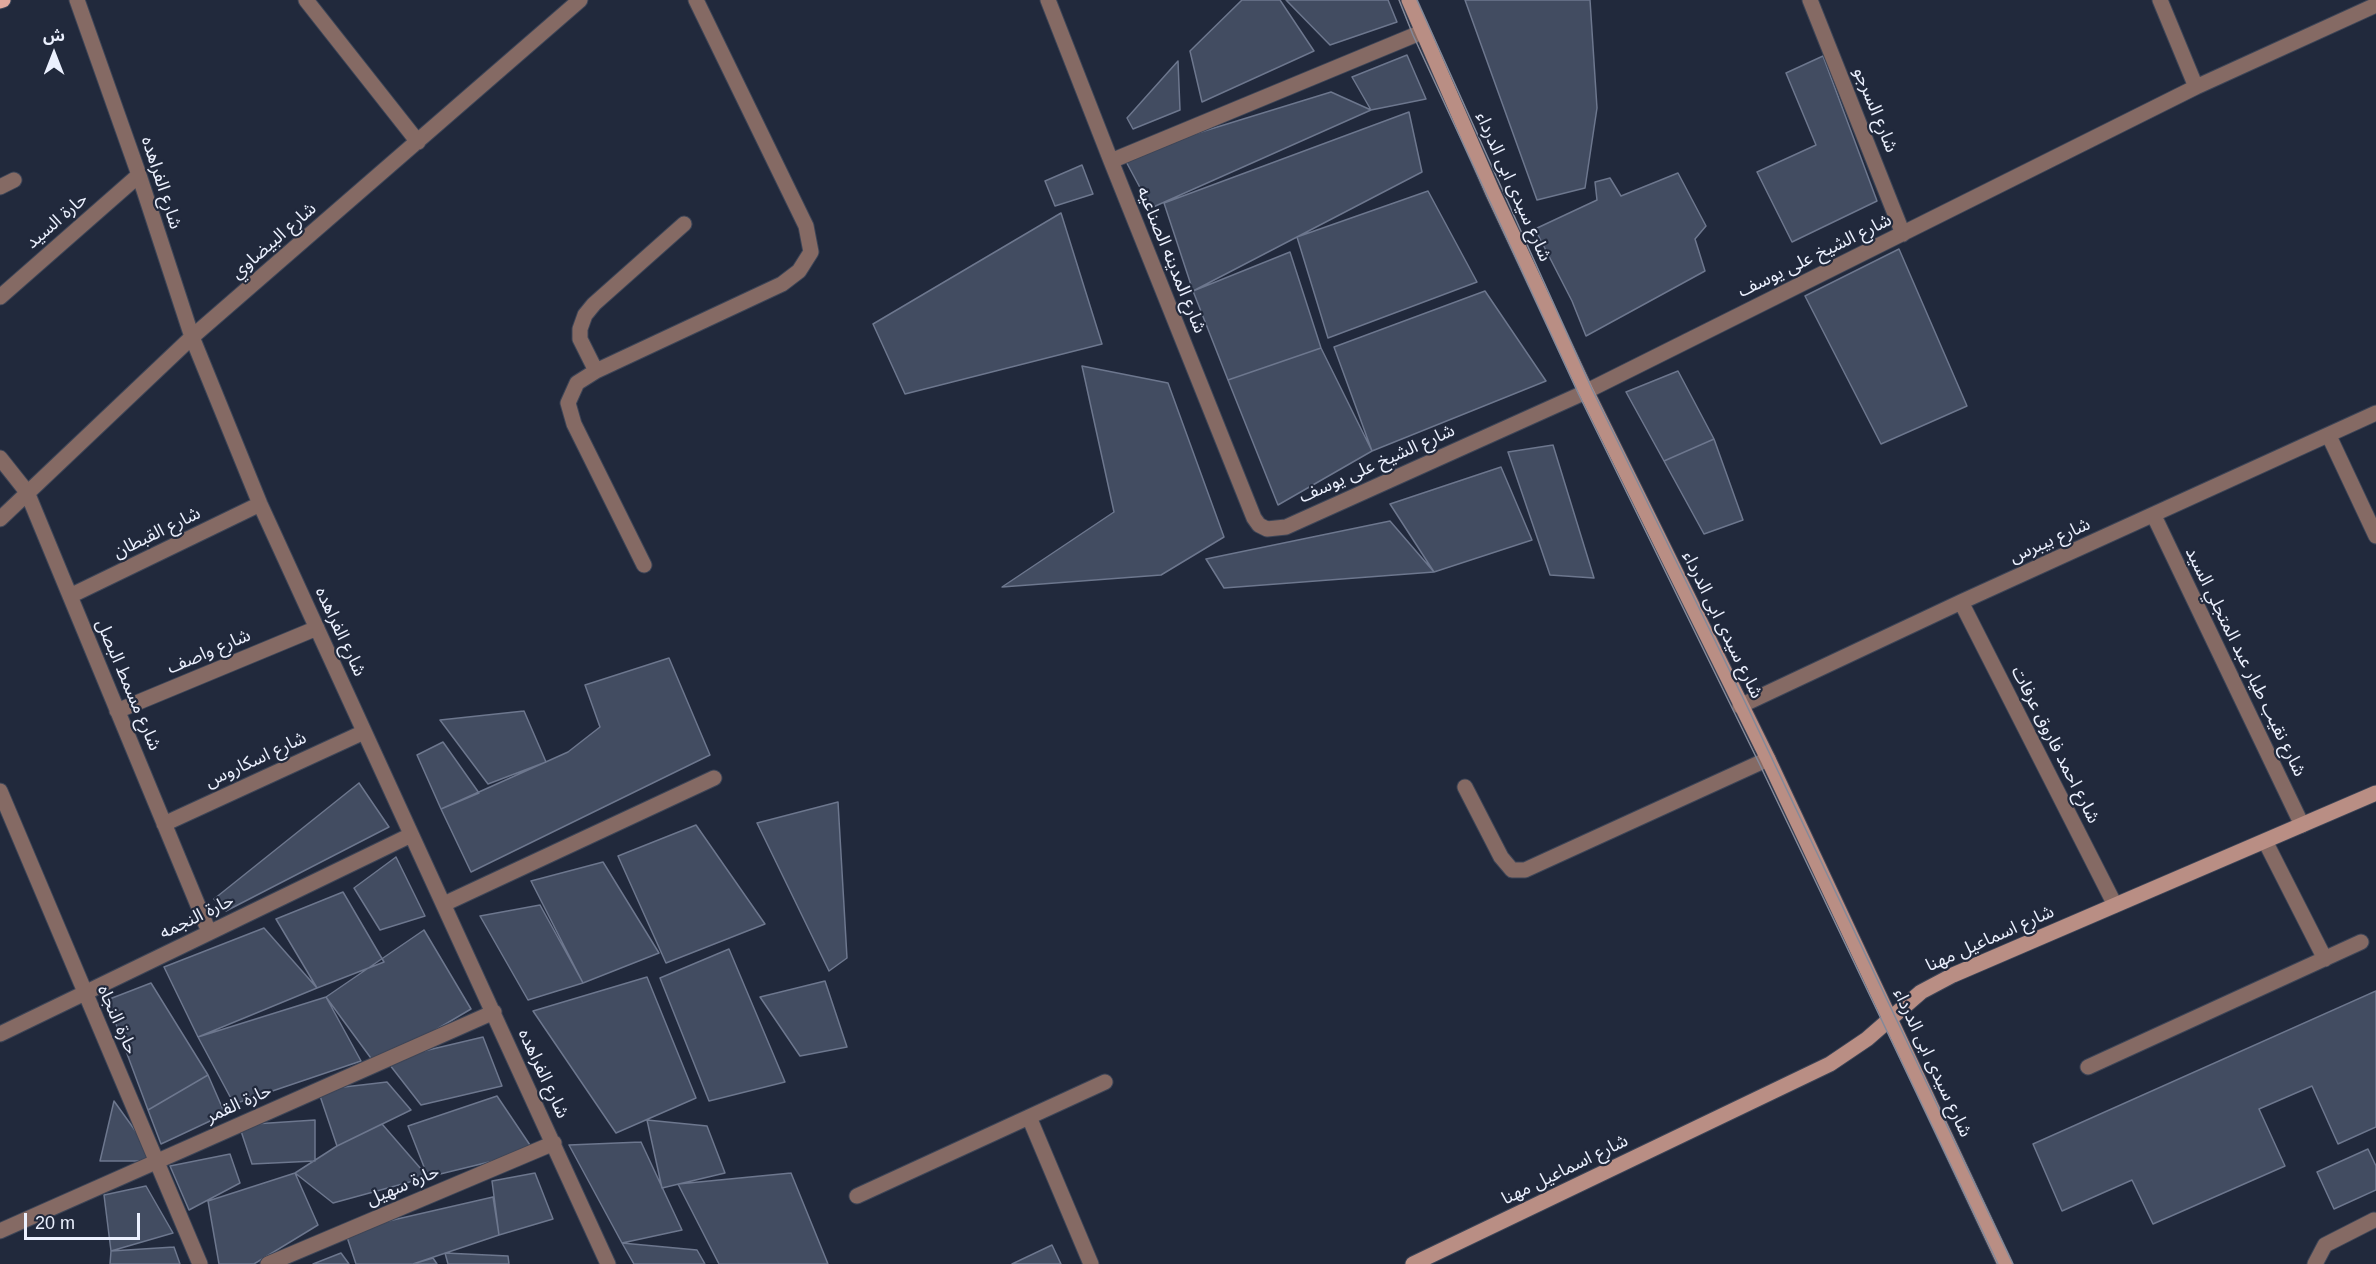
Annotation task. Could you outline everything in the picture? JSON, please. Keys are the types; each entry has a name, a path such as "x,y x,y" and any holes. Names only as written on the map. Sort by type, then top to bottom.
{"main road":[{"name":"شارع سيدى ابى الدرداء","path":"1409,0 1493,192 1586,391 1768,759 2005,1264"},
{"name":"شارع اسماعيل مهنا","path":"1413,1264 1830,1064 1868,1039 1921,992 1953,975 2376,793"}],"street":[{"name":"شارع الفراهده","path":"78,0 192,337 260,504 608,1264"},
{"path":"306,0 418,142"},
{"name":"شارع البيضاوي","path":"0,519 192,337 580,0"},
{"path":"644,565 574,424 568,403 577,383 596,371 782,284 799,272 811,252 806,226 696,0"},
{"name":"شارع المدينه الصناعيه","path":"1048,0 1254,518 1259,525 1267,529"},
{"name":"شارع السرجو","path":"1810,0 1903,234"},
{"path":"2160,0 2196,87"},
{"name":"شارع الشيخ على يوسف","path":"1267,529 1286,527 1586,391 2196,87 2376,4"},
{"path":"1111,161 1422,32"},
{"name":"حارة السيد","path":"0,297 139,175"},
{"path":"596,371 580,339 580,329 585,315 594,304 684,224"},
{"name":"شارع بيبرس","path":"1740,706 2376,414"},
{"path":"2329,436 2376,536"},
{"name":"شارع مسمط البصل","path":"0,458 27,492 209,932"},
{"name":"شارع القبطان","path":"70,596 260,504"},
{"name":"شارع نقيب طيار عبد المتجلي السيد","path":"2154,516 2302,825"},
{"name":"شارع احمد فاروق عرفات","path":"1961,603 2115,906"},
{"name":"شارع واصف","path":"117,711 316,628"},
{"name":"شارع اسكاروس","path":"164,824 364,732"},
{"path":"1465,787 1501,857 1512,870 1525,870 1768,759"},
{"path":"444,904 714,778"},
{"name":"حارة النجاه","path":"0,791 200,1264"},
{"name":"حارة النجمه","path":"0,1034 411,835"},
{"path":"2265,841 2325,959"},
{"path":"2088,1067 2361,942"},
{"name":"حارة القمر","path":"0,1231 494,1012"},
{"path":"857,1196 1105,1082"},
{"path":"1029,1117 1091,1264"},
{"name":"حارة سهيل","path":"268,1264 554,1143"},
{"path":"2315,1264 2325,1245 2374,1220"}],"building":[{"path":"1242,0 1280,0 1314,51 1202,102 1190,51"},
{"path":"1286,0 1388,0 1397,22 1330,45"},
{"path":"1465,0 1590,0 1597,108 1585,188 1537,200"},
{"path":"1407,55 1426,99 1371,110 1352,77"},
{"path":"1823,56 1877,201 1792,242 1757,172 1816,145 1786,73"},
{"path":"1178,61 1180,110 1133,129 1127,118"},
{"path":"1331,92 1371,110 1151,208 1123,156"},
{"path":"1409,112 1422,172 1193,291 1164,203"},
{"path":"1082,165 1093,194 1055,206 1045,181"},
{"path":"1678,173 1706,226 1695,239 1705,271 1586,336 1572,301 1535,229 1597,200 1595,182 1610,178 1621,196"},
{"path":"1428,191 1477,282 1328,338 1297,237"},
{"path":"1061,213 1102,344 905,394 873,324"},
{"path":"1899,249 1967,406 1881,444 1805,296"},
{"path":"1290,252 1321,348 1228,380 1193,291"},
{"path":"1485,291 1546,381 1372,451 1334,347"},
{"path":"1321,348 1372,451 1278,505 1228,380"},
{"path":"1082,366 1168,383 1224,537 1161,575 1002,587 1114,512"},
{"path":"1678,371 1714,439 1664,461 1626,392"},
{"path":"1714,439 1743,520 1704,534 1664,461"},
{"path":"1553,445 1594,578 1550,575 1508,452"},
{"path":"1501,467 1532,540 1434,572 1390,504"},
{"path":"1390,521 1434,572 1224,588 1206,559"},
{"path":"669,658 710,755 471,872 441,809 568,752 600,727 585,685"},
{"path":"524,711 546,762 488,784 440,720"},
{"path":"443,742 479,793 441,809 417,755"},
{"path":"359,783 389,827 226,911 214,899"},
{"path":"838,802 847,958 829,971 757,823"},
{"path":"696,825 765,924 666,963 618,856"},
{"path":"396,857 425,916 380,930 354,888"},
{"path":"603,862 659,953 583,983 531,881"},
{"path":"343,892 384,962 317,988 276,919"},
{"path":"540,905 583,983 528,1000 480,916"},
{"path":"264,928 317,988 198,1037 164,967"},
{"path":"424,930 471,1009 376,1065 326,997"},
{"path":"729,949 785,1082 709,1101 660,978"},
{"path":"647,977 696,1098 616,1133 533,1011"},
{"path":"825,981 847,1047 800,1056 760,997"},
{"path":"151,983 208,1075 148,1110 107,1000"},
{"path":"2376,991 2376,1127 2338,1144 2312,1086 2259,1109 2285,1166 2153,1224 2132,1180 2062,1211 2033,1144"},
{"path":"326,997 361,1061 234,1104 198,1037"},
{"path":"483,1037 502,1086 421,1105 386,1060"},
{"path":"208,1075 225,1114 161,1144 148,1110"},
{"path":"387,1082 411,1110 337,1146 318,1090"},
{"path":"497,1096 534,1151 428,1177 408,1126"},
{"path":"114,1101 157,1161 100,1161"},
{"path":"315,1120 315,1161 252,1164 239,1125"},
{"path":"647,1120 707,1126 725,1173 662,1188"},
{"path":"382,1124 428,1177 333,1203 295,1173 337,1146"},
{"path":"641,1142 682,1230 622,1243 569,1145"},
{"path":"2368,1149 2376,1166 2376,1190 2334,1209 2317,1172"},
{"path":"230,1154 240,1183 189,1210 170,1166"},
{"path":"295,1173 318,1225 254,1264 219,1264 208,1201"},
{"path":"535,1173 553,1219 499,1235 492,1181"},
{"path":"791,1173 828,1264 719,1264 678,1184"},
{"path":"146,1186 173,1233 111,1251 104,1195"},
{"path":"493,1197 499,1235 413,1264 356,1264 345,1231"},
{"path":"622,1243 697,1250 705,1264 634,1264"},
{"path":"1052,1245 1061,1264 1012,1264"},
{"path":"174,1247 180,1264 110,1264 111,1251"},
{"path":"341,1253 349,1264 313,1264"},
{"path":"445,1253 508,1256 509,1264 448,1264"},
{"path":"433,1258 437,1264 413,1264"}],"tram line":[{"path":"1399,0 1579,395 1759,763 1998,1264"},
{"path":"1417,0 1592,389 1746,704 2013,1264"}]}
